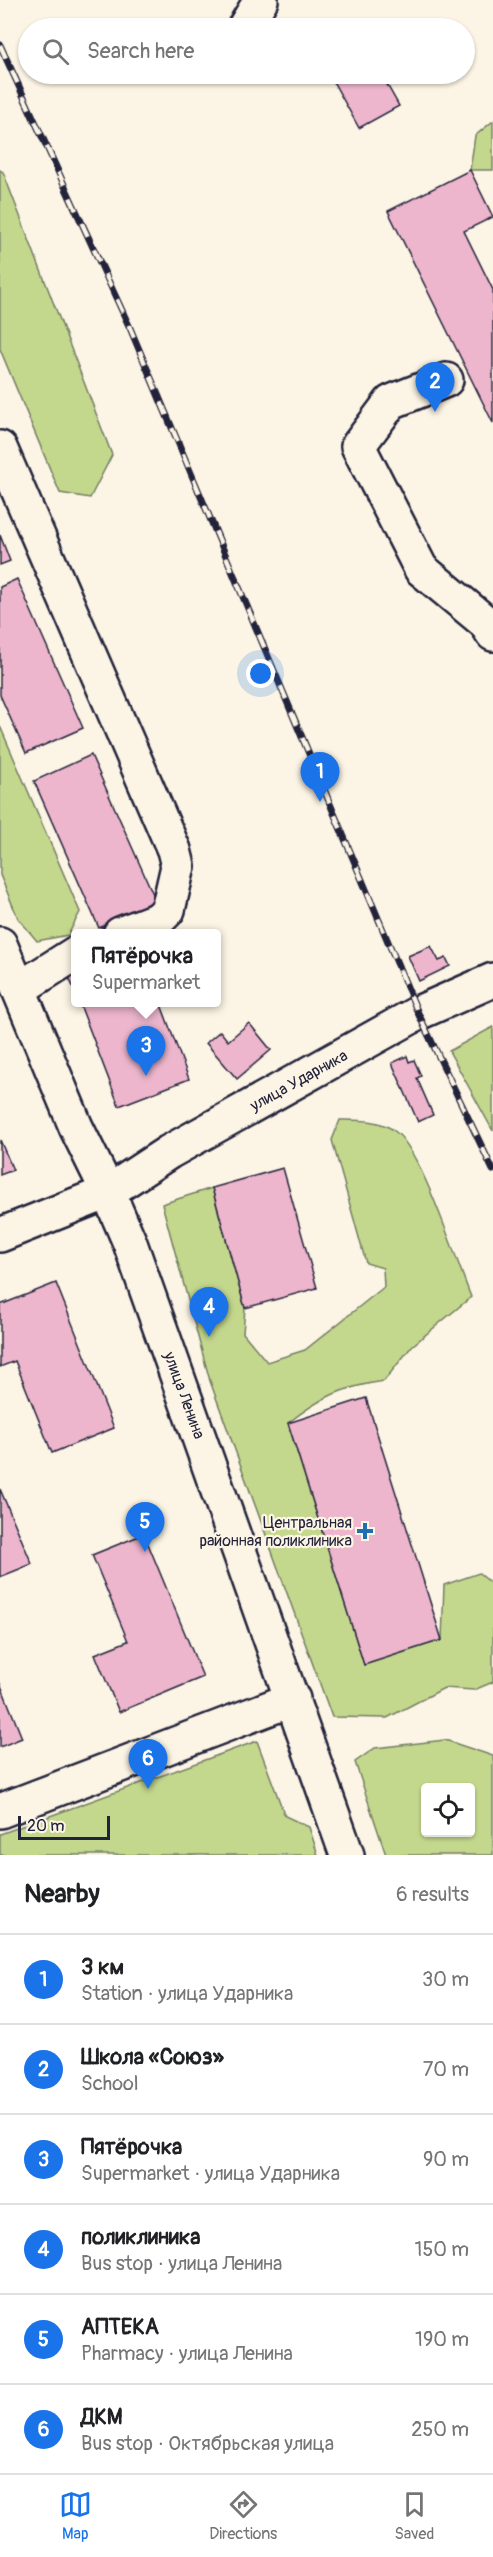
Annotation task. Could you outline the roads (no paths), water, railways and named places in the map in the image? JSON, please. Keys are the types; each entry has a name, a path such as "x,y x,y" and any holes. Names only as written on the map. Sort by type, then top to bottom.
{"main road":[{"path":"250,18 261,0"},
{"path":"446,380 391,402 358,446 421,569 485,622 493,634"},
{"path":"0,448 130,746 176,858 178,866 168,910 159,919 131,929"},
{"name":"улица Ленина","path":"0,944 76,1127 130,1243 347,1855"},
{"path":"19,989 71,956"},
{"name":"улица Ударника","path":"0,1235 108,1192 169,1152 418,1013 493,980"},
{"path":"0,1811 293,1699"}],"railway":[{"path":"0,45 130,328 418,1013 493,1170"}],"place":[{"name":"Школа «Союз»","path":"435,412"},
{"name":"3 км","path":"320,802"},
{"name":"Пятёрочка","path":"146,1076"},
{"name":"поликлиника","path":"209,1337"},
{"name":"Центральная районная поликлиника","path":"365,1531"},
{"name":"АПТЕКА","path":"145,1552"},
{"name":"ДКМ","path":"148,1789"}]}
